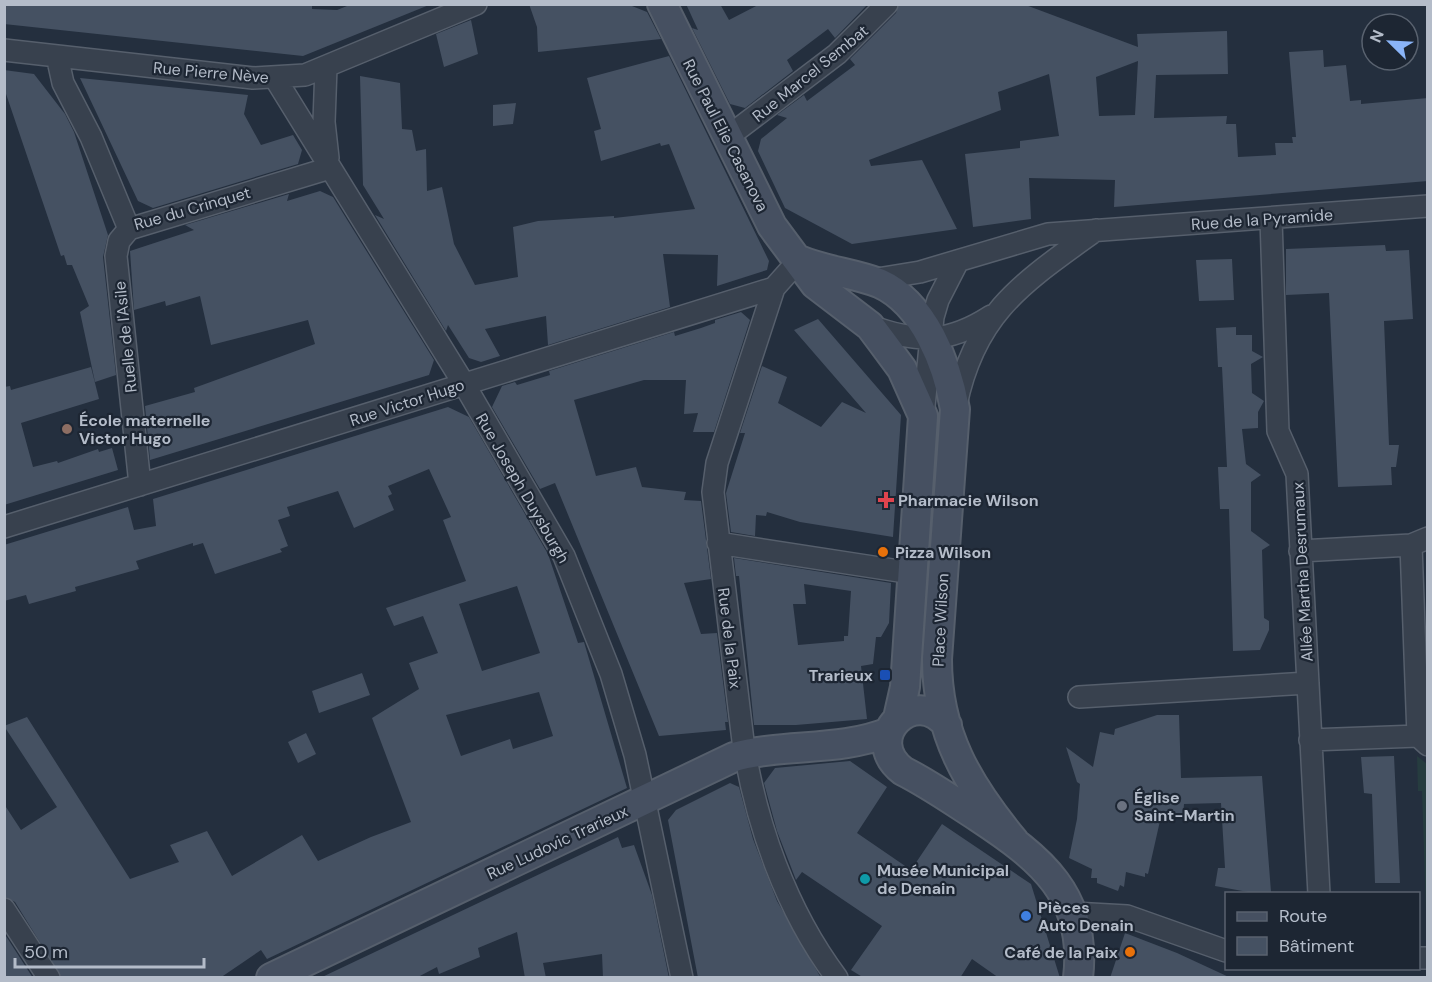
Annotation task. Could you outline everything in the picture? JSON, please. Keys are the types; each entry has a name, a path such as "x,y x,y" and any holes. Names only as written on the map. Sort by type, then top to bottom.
{"street":[{"name":"Rue Pierre Nève","path":"4,50 274,78 305,75 476,4"},
{"name":"Rue Paul Elie Casanova","path":"662,4 772,226 799,260"},
{"name":"Rue Marcel Sembat","path":"729,136 837,54 887,4"},
{"name":"Rue du Crinquet","path":"57,56 63,83 91,137 129,229 330,168"},
{"name":"Rue Joseph Duysburgh","path":"326,68 324,122 330,168"},
{"name":"Rue Joseph Duysburgh","path":"274,78 464,384 564,556 611,674 647,801 682,978"},
{"name":"Rue de la Pyramide","path":"871,280 906,276 1029,238 1096,230 1428,206"},
{"name":"Allée Martha Desrumaux","path":"1271,219 1278,432 1297,474 1319,892"},
{"name":"Ruelle de l'Asile","path":"129,229 119,241 116,256 140,485"},
{"path":"870,326 896,335 930,339 947,338 968,330 993,314 1046,267 1096,230"},
{"name":"Place Wilson","path":"799,260 871,280 888,288 906,303 930,339 946,371 955,409 937,659 939,692 950,734 972,786 1014,841"},
{"name":"Place Wilson","path":"799,260 822,291 870,326 902,369 923,416"},
{"path":"774,288 799,260"},
{"name":"Place Wilson","path":"898,746 905,687 930,339 938,300 958,261"},
{"name":"Rue Victor Hugo","path":"4,527 774,288"},
{"name":"Rue de la Paix","path":"774,288 717,463 713,492 745,754 772,858 785,889 837,978"},
{"path":"955,409 969,361 993,314"},
{"path":"1300,551 1419,542 1423,740 1311,740"},
{"path":"718,543 912,573"},
{"path":"1079,697 1308,683"},
{"path":"924,710 935,714 950,734 951,754 942,767 929,775 898,746 908,712 924,710"},
{"name":"Rue Ludovic Trarieux","path":"271,978 647,801 723,762 745,754 853,743 898,746"},
{"path":"898,746 1048,871 1073,913 1080,946 1078,978"},
{"path":"4,909 49,978"},
{"path":"1073,913 1127,916 1225,950"}],"green space":[{"path":"1417,756 1427,764 1427,941 1422,791 1418,791"}],"building":[{"path":"4,4 312,4 312,9 337,10 352,4 429,5 303,56 4,24"},
{"path":"529,4 627,4 647,12 661,39 538,52 537,27"},
{"path":"686,4 720,4 729,20 760,4 868,4 835,38 828,29 787,60 793,71 745,108 730,104 692,28 698,30"},
{"path":"899,4 1023,4 1138,47 1137,34 1227,31 1228,74 1156,75 1154,118 1227,116 1226,124 1236,124 1238,157 1276,155 1275,143 1293,143 1292,137 1296,137 1289,52 1323,50 1324,67 1346,65 1350,101 1361,100 1361,104 1428,98 1428,181 1114,207 1115,180 1029,178 1031,219 973,227 965,154 1020,148 1020,141 1059,136 1049,74 998,92 1001,110 869,160 871,166 922,160 957,229 852,244 785,208 758,151 761,139 787,118 777,115 804,95 807,101 855,65 850,59 896,13","holes":["1138,61 1135,115 1099,116 1096,77"]},
{"path":"471,20 478,54 444,67 436,34"},
{"path":"669,56 769,261 767,270 717,286 718,255 663,254 670,307 548,345 546,316 485,329 500,356 481,362 469,358 448,325 446,331 375,215 384,219 363,185 360,76 400,83 402,129 412,130 416,151 426,149 427,191 442,187 454,244 475,285 518,277 513,227 538,221 614,216 614,218 695,209 669,144 661,146 660,143 601,161 594,131 601,129 587,78"},
{"path":"4,70 34,74 65,114 74,132 108,235 103,257 116,375 95,382 80,312 89,306 72,265 67,265 64,255 61,256 4,88"},
{"path":"80,78 248,95 244,114 261,145 293,135 302,150 298,164 153,208 138,201"},
{"path":"516,103 513,124 493,126 493,105"},
{"path":"320,191 333,197 434,360 429,375 150,460 145,406 195,392 194,388 315,344 308,320 211,345 200,296 166,306 165,301 134,310 130,251 194,230 185,225 289,194 287,201"},
{"path":"1385,245 1386,251 1409,250 1413,319 1384,321 1389,445 1399,445 1396,467 1391,467 1392,485 1338,487 1329,293 1286,295 1286,249"},
{"path":"1232,259 1234,300 1199,301 1196,260"},
{"path":"741,312 750,320 714,432 693,432 698,413 684,414 686,380 644,380 574,400 596,476 636,467 642,487 686,492 684,500 701,501 711,579 684,583 701,634 717,633 728,722 725,722 726,730 659,736 555,483 540,489 492,407 502,386 515,382 517,385 550,375 549,371 674,332 675,336"},
{"path":"818,319 901,415 893,537 800,522 767,512 766,516 756,515 755,536 731,532 726,493 745,433 740,433 762,366 787,377 778,403 821,427 842,402 866,413 794,330"},
{"path":"1236,327 1236,335 1252,335 1252,351 1263,357 1251,364 1252,393 1264,401 1258,412 1258,428 1242,429 1246,464 1261,475 1251,482 1251,531 1270,545 1262,550 1264,618 1269,621 1269,630 1260,650 1233,651 1229,509 1220,509 1218,467 1227,467 1222,367 1218,367 1216,328"},
{"path":"91,367 99,399 21,423 33,467 57,461 58,463 98,449 99,452 112,448 118,470 4,505 4,387 10,386 11,390"},
{"path":"448,407 469,417 548,554 578,643 584,642 627,788 267,959 261,950 220,978 62,978 15,902 4,896 4,804 21,830 57,807 4,726 27,717 130,879 179,862 170,845 207,831 232,876 302,835 318,861 411,822 372,718 419,689 409,663 438,653 423,616 394,626 386,608 466,581 443,520 451,517 429,469 388,486 392,494 388,496 394,510 354,528 338,491 287,507 290,516 278,520 288,546 280,549 282,552 215,574 203,543 193,546 193,543 136,561 139,569 75,587 76,591 29,604 26,595 4,601 4,545 128,507 134,530 156,526 153,499","holes":["517,586 540,653 482,671 459,604","539,692 553,736 513,749 510,739 461,756 446,715"]},
{"path":"734,558 891,583 889,623 881,637 876,637 873,664 861,666 867,719 796,725 754,725 739,576 736,576","holes":["804,584 851,591 848,636 844,636 844,641 798,645 793,604 806,604"]},
{"path":"362,673 370,695 319,713 312,691"},
{"path":"1157,715 1179,715 1181,778 1262,776 1271,892 1248,892 1215,886 1218,868 1225,868 1221,803 1184,804 1183,817 1162,812 1148,874 1145,873 1145,877 1126,872 1124,887 1120,885 1118,891 1097,883 1097,878 1091,878 1092,869 1069,858 1077,819 1080,784 1077,782 1066,747 1093,767 1100,732 1114,735 1115,729"},
{"path":"306,733 316,754 298,763 288,742"},
{"path":"1394,756 1400,883 1375,883 1372,794 1364,793 1361,757"},
{"path":"850,761 887,787 857,833 911,870 942,824 1031,884 1060,978 999,978 972,959 960,978 864,978 851,970 882,926 802,872 796,880 777,831 764,783 775,768"},
{"path":"730,783 739,787 753,839 777,901 821,978 698,978 668,820 676,810"},
{"path":"618,837 622,848 634,845 652,895 669,978 603,978 602,954 543,963 546,978 525,978 517,932 478,948 480,957 439,974 437,967 416,978 320,978"},
{"path":"4,933 33,978 4,978"},
{"path":"1125,933 1177,953 1231,978 1110,978"}],"place":[{"name":"École maternelle Victor Hugo","path":"67,429"},
{"name":"Pharmacie Wilson","path":"886,500"},
{"name":"Pizza Wilson","path":"883,552"},
{"name":"Trarieux","path":"885,675"},
{"name":"Église Saint-Martin","path":"1122,806"},
{"name":"Musée Municipal de Denain","path":"865,879"},
{"name":"Pièces Auto Denain","path":"1026,916"},
{"name":"Café de la Paix","path":"1130,952"}]}
